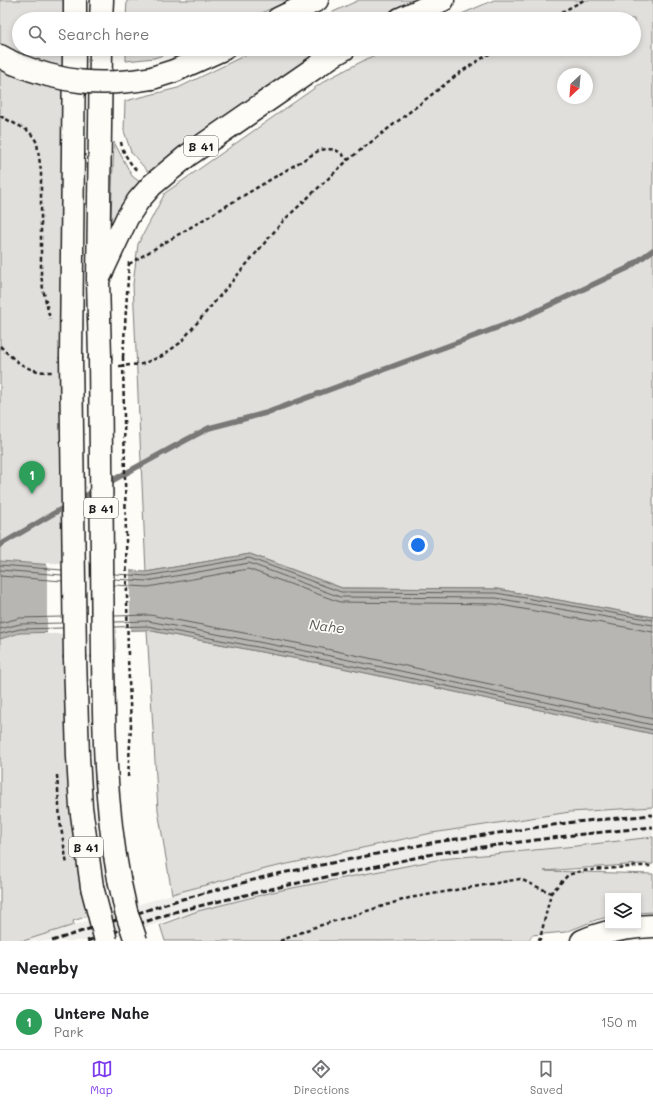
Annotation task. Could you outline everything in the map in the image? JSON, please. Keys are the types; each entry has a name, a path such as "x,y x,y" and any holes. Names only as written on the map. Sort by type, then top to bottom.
{"main road":[{"path":"75,0 75,12"},
{"path":"101,12 102,0"},
{"path":"293,12 318,0"},
{"path":"416,12 443,0"},
{"name":"B 41","path":"74,56 64,364 78,756 81,807 92,887 106,941"},
{"name":"B 41","path":"101,56 98,280 106,362 103,658 105,748 113,848 126,911 136,941"},
{"path":"6,59 33,71 77,82 115,83 152,78 174,71 207,56"},
{"name":"B 41","path":"98,280 127,218 138,201 152,185 187,156 333,56"},
{"path":"582,941 614,930 636,926 653,926"}],"path":[{"path":"562,12 584,0"},
{"path":"106,362 142,364 162,356 180,343 284,220 348,160 462,71 486,56"},
{"path":"0,116 27,130 37,143 41,170 42,289 51,324"},
{"path":"121,141 122,148 128,161 152,185"},
{"path":"129,264 320,150 332,148 339,151 348,160"},
{"path":"128,780 131,726 128,658 123,357 130,257"},
{"path":"0,346 14,360 30,370 43,372 64,364"},
{"path":"538,941 540,939 551,893 568,875 581,871 653,866"},
{"path":"280,941 312,928 409,898 520,879 551,893"}],"shaded area":[{"path":"0,0 64,0 64,12 12,12 12,56 64,56 91,915 73,921 74,925 23,941 0,941"},
{"path":"127,0 289,0 264,12 126,12"},
{"path":"359,0 419,0 394,12 333,12"},
{"path":"494,0 653,0 653,617 497,589 342,588 250,554 146,572 133,284 138,244 165,193 326,80 372,56 641,56 641,12 466,12"},
{"path":"126,56 160,56 154,58 126,61"},
{"path":"244,56 314,56 149,173 131,152 124,131 125,101 178,88"},
{"path":"114,142 132,176 141,183 110,239"},
{"path":"147,630 319,663 653,734 653,807 570,812 432,833 269,868 172,894 158,810"},
{"path":"653,807 653,837 442,859 277,891 180,916 102,941 23,941 172,894 269,868 432,833 570,812"},
{"path":"653,837 653,864 544,871 653,874 653,912 641,913 641,893 605,893 605,918 566,932 532,935 529,941 165,941 160,925 198,911 277,891 442,859"}],"water":[{"name":"Nahe","path":"250,554 342,588 497,589 653,617 653,734 319,663 147,630 20,633 0,639 0,561 146,572"}],"pier":[{"path":"47,563 130,569 130,633 47,634"}],"waterway":[{"path":"106,484 209,428 266,413 518,320 628,268 653,250"},
{"path":"78,500 96,490"},
{"path":"0,545 68,505"}],"railway":[{"path":"52,941 175,901 272,875 436,842 574,822 653,815"},
{"path":"87,941 178,911 275,888 437,853 574,835 653,827"}],"place":[{"name":"Untere Nahe","path":"32,494"}]}
